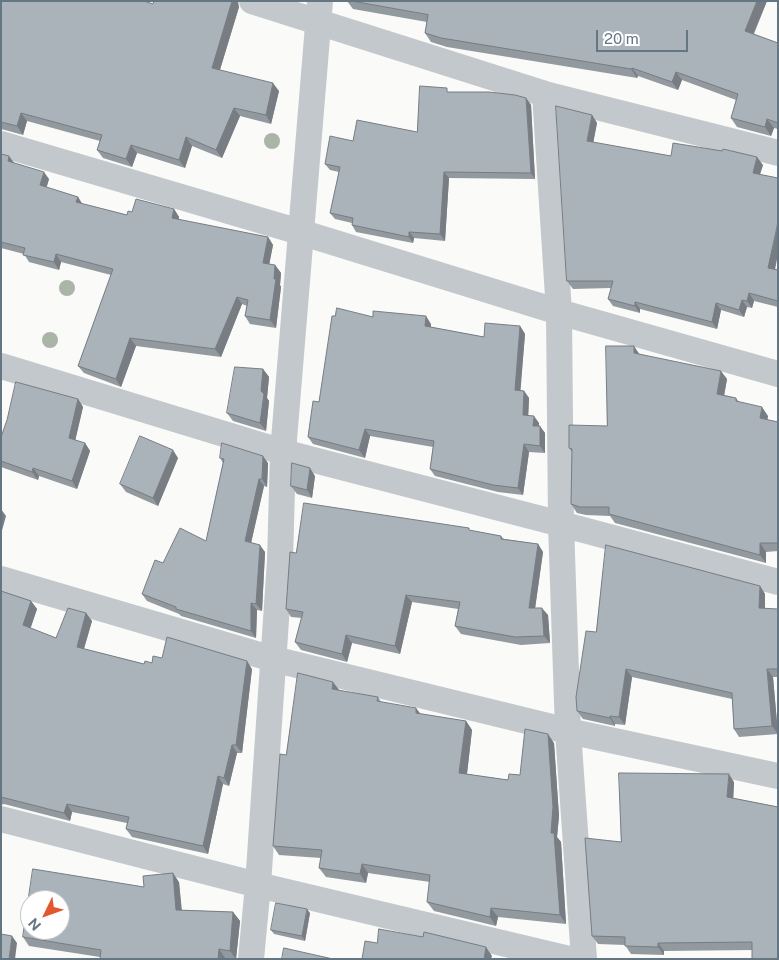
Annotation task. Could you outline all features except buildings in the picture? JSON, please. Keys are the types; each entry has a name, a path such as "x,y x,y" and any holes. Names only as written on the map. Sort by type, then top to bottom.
{"street":[{"path":"252,1 319,12 545,94 778,153"},
{"path":"250,959 258,884 280,561 282,452 319,12"},
{"path":"545,94 559,312 561,524 568,731 584,959"},
{"path":"1,144 300,232 559,312 778,374"},
{"path":"1,366 282,452 778,582"},
{"path":"1,579 273,659 568,731 778,776"},
{"path":"1,819 258,884 569,959"}]}
